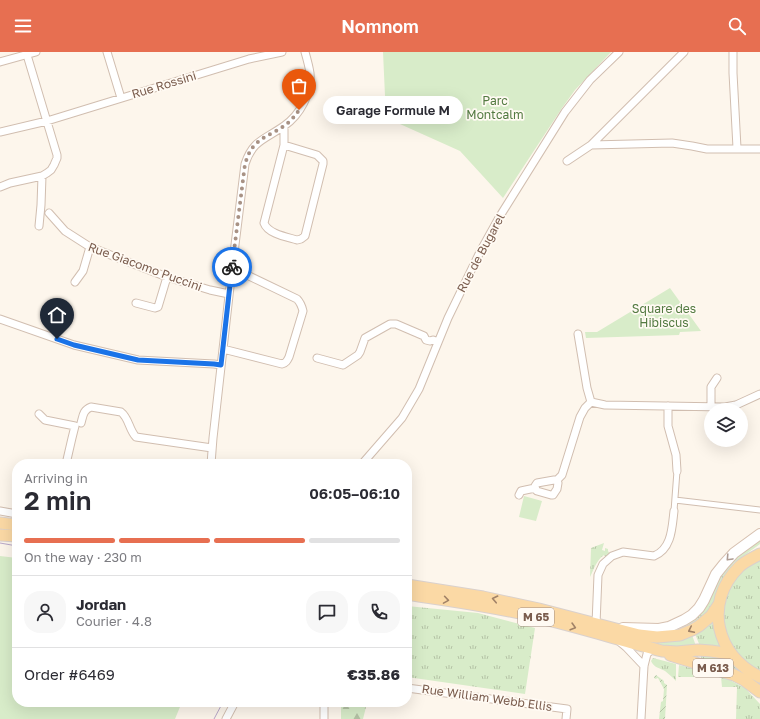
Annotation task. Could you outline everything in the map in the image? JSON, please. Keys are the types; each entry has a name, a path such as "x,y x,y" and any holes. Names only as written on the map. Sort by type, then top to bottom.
{"main road":[{"path":"0,523 12,524"},
{"path":"616,634 659,629 678,624 692,615 699,608 716,574 724,564 734,553 760,534"},
{"path":"0,535 12,536"},
{"path":"760,554 740,566 732,575 719,604 720,628 726,646 737,661 760,677"},
{"name":"M 65","path":"412,586 483,596 539,609 596,624 616,634 657,650 678,652 711,650 731,654"},
{"name":"M 65","path":"412,595 481,605 616,634 657,637 680,636 699,626 710,616 719,604"},
{"name":"M 613","path":"657,650 734,675 744,680 760,692"}],"street":[{"path":"0,62 36,52"},
{"path":"107,52 121,98"},
{"name":"Rue Rossini","path":"0,132 47,121 249,59 282,52"},
{"path":"211,459 245,164 254,147 260,141 294,118 304,102 310,84 310,73 305,52"},
{"name":"Rue de Bugarel","path":"366,459 402,418 419,389 435,341 482,247 504,210 565,112 590,80 618,52"},
{"path":"567,161 591,145 684,52"},
{"path":"733,52 737,148"},
{"path":"0,187 10,183 42,176 51,170 57,158 27,55"},
{"path":"284,126 284,145 264,223 270,231 297,240 304,236 323,162 317,155 284,145"},
{"path":"591,145 672,143 707,150 760,148"},
{"path":"39,226 42,176"},
{"name":"Rue Giacomo Puccini","path":"49,214 65,231 90,247 167,277 229,294"},
{"path":"75,282 83,271 90,247"},
{"path":"223,349 282,364 287,361 303,311 297,299 232,269"},
{"path":"136,303 155,308 158,307 167,277"},
{"path":"0,319 71,344 138,360 221,365"},
{"path":"317,358 343,365 358,355 365,338 390,324 396,324 424,336 426,340 435,341"},
{"path":"578,334 587,388 591,402"},
{"path":"711,403 711,387 717,378"},
{"path":"740,403 760,394"},
{"path":"591,402 605,404 704,407"},
{"path":"535,488 537,483 557,480 562,475 580,417 591,402"},
{"path":"596,624 598,575 603,564 612,556 623,552 654,556 665,547 670,538 677,471 676,455 668,426 668,406"},
{"path":"81,423 84,412 91,407 121,412 136,437 212,448"},
{"path":"38,414 45,420 75,426 67,459"},
{"path":"535,488 537,491 553,495 557,489 557,480"},
{"path":"520,496 521,491 535,488"},
{"path":"675,500 760,510"},
{"path":"0,511 12,513"},
{"path":"616,634 644,666"},
{"path":"641,719 644,666 647,654 657,650"},
{"name":"Rue William Webb Ellis","path":"412,689 567,709 566,719"},
{"path":"226,719 232,707"},
{"path":"324,707 324,719"}],"green space":[{"name":"Parc Montcalm","path":"383,52 611,52 575,90 503,198 460,151 391,120 385,96"},
{"name":"Square des Hibiscus","path":"670,288 701,331 680,332 679,335 586,338 585,332 597,332"},
{"path":"524,496 542,501 536,521 519,517"},
{"path":"760,537 760,544 734,563 727,573 711,609 688,629 660,633 682,625 723,568"},
{"path":"604,543 602,550 605,551 605,548 608,549 610,554 606,557 604,555 599,560 590,577 591,548"},
{"path":"0,556 12,557 12,707 180,707 175,719 0,719"},
{"path":"760,559 760,671 744,660 732,646 726,631 723,615 726,599 732,584 744,570"},
{"path":"412,606 478,613 535,628 525,694 412,678"},
{"path":"712,620 720,647 700,646 695,634"},
{"path":"692,635 696,646 669,647 642,640"},
{"path":"701,653 719,655 742,673 701,661"},
{"path":"653,658 676,664 676,681 665,671 654,665 651,661"},
{"path":"679,665 722,676 745,688 760,704 760,719 736,719 737,687 722,687 721,677 678,677"},
{"path":"656,675 667,685 665,719 659,719 664,689 658,678 655,679 654,677"},
{"path":"341,707 366,707 363,719 341,719"}],"tram line":[{"path":"0,543 12,545"},
{"path":"214,719 220,707"}],"way so far":[{"path":"232,267 245,164 249,154 260,141 294,118 299,110"}],"place":[{"name":"Garage Formule M","path":"299,110"}],"route":[{"path":"57,339 74,345 138,360 221,365 232,267"}]}
